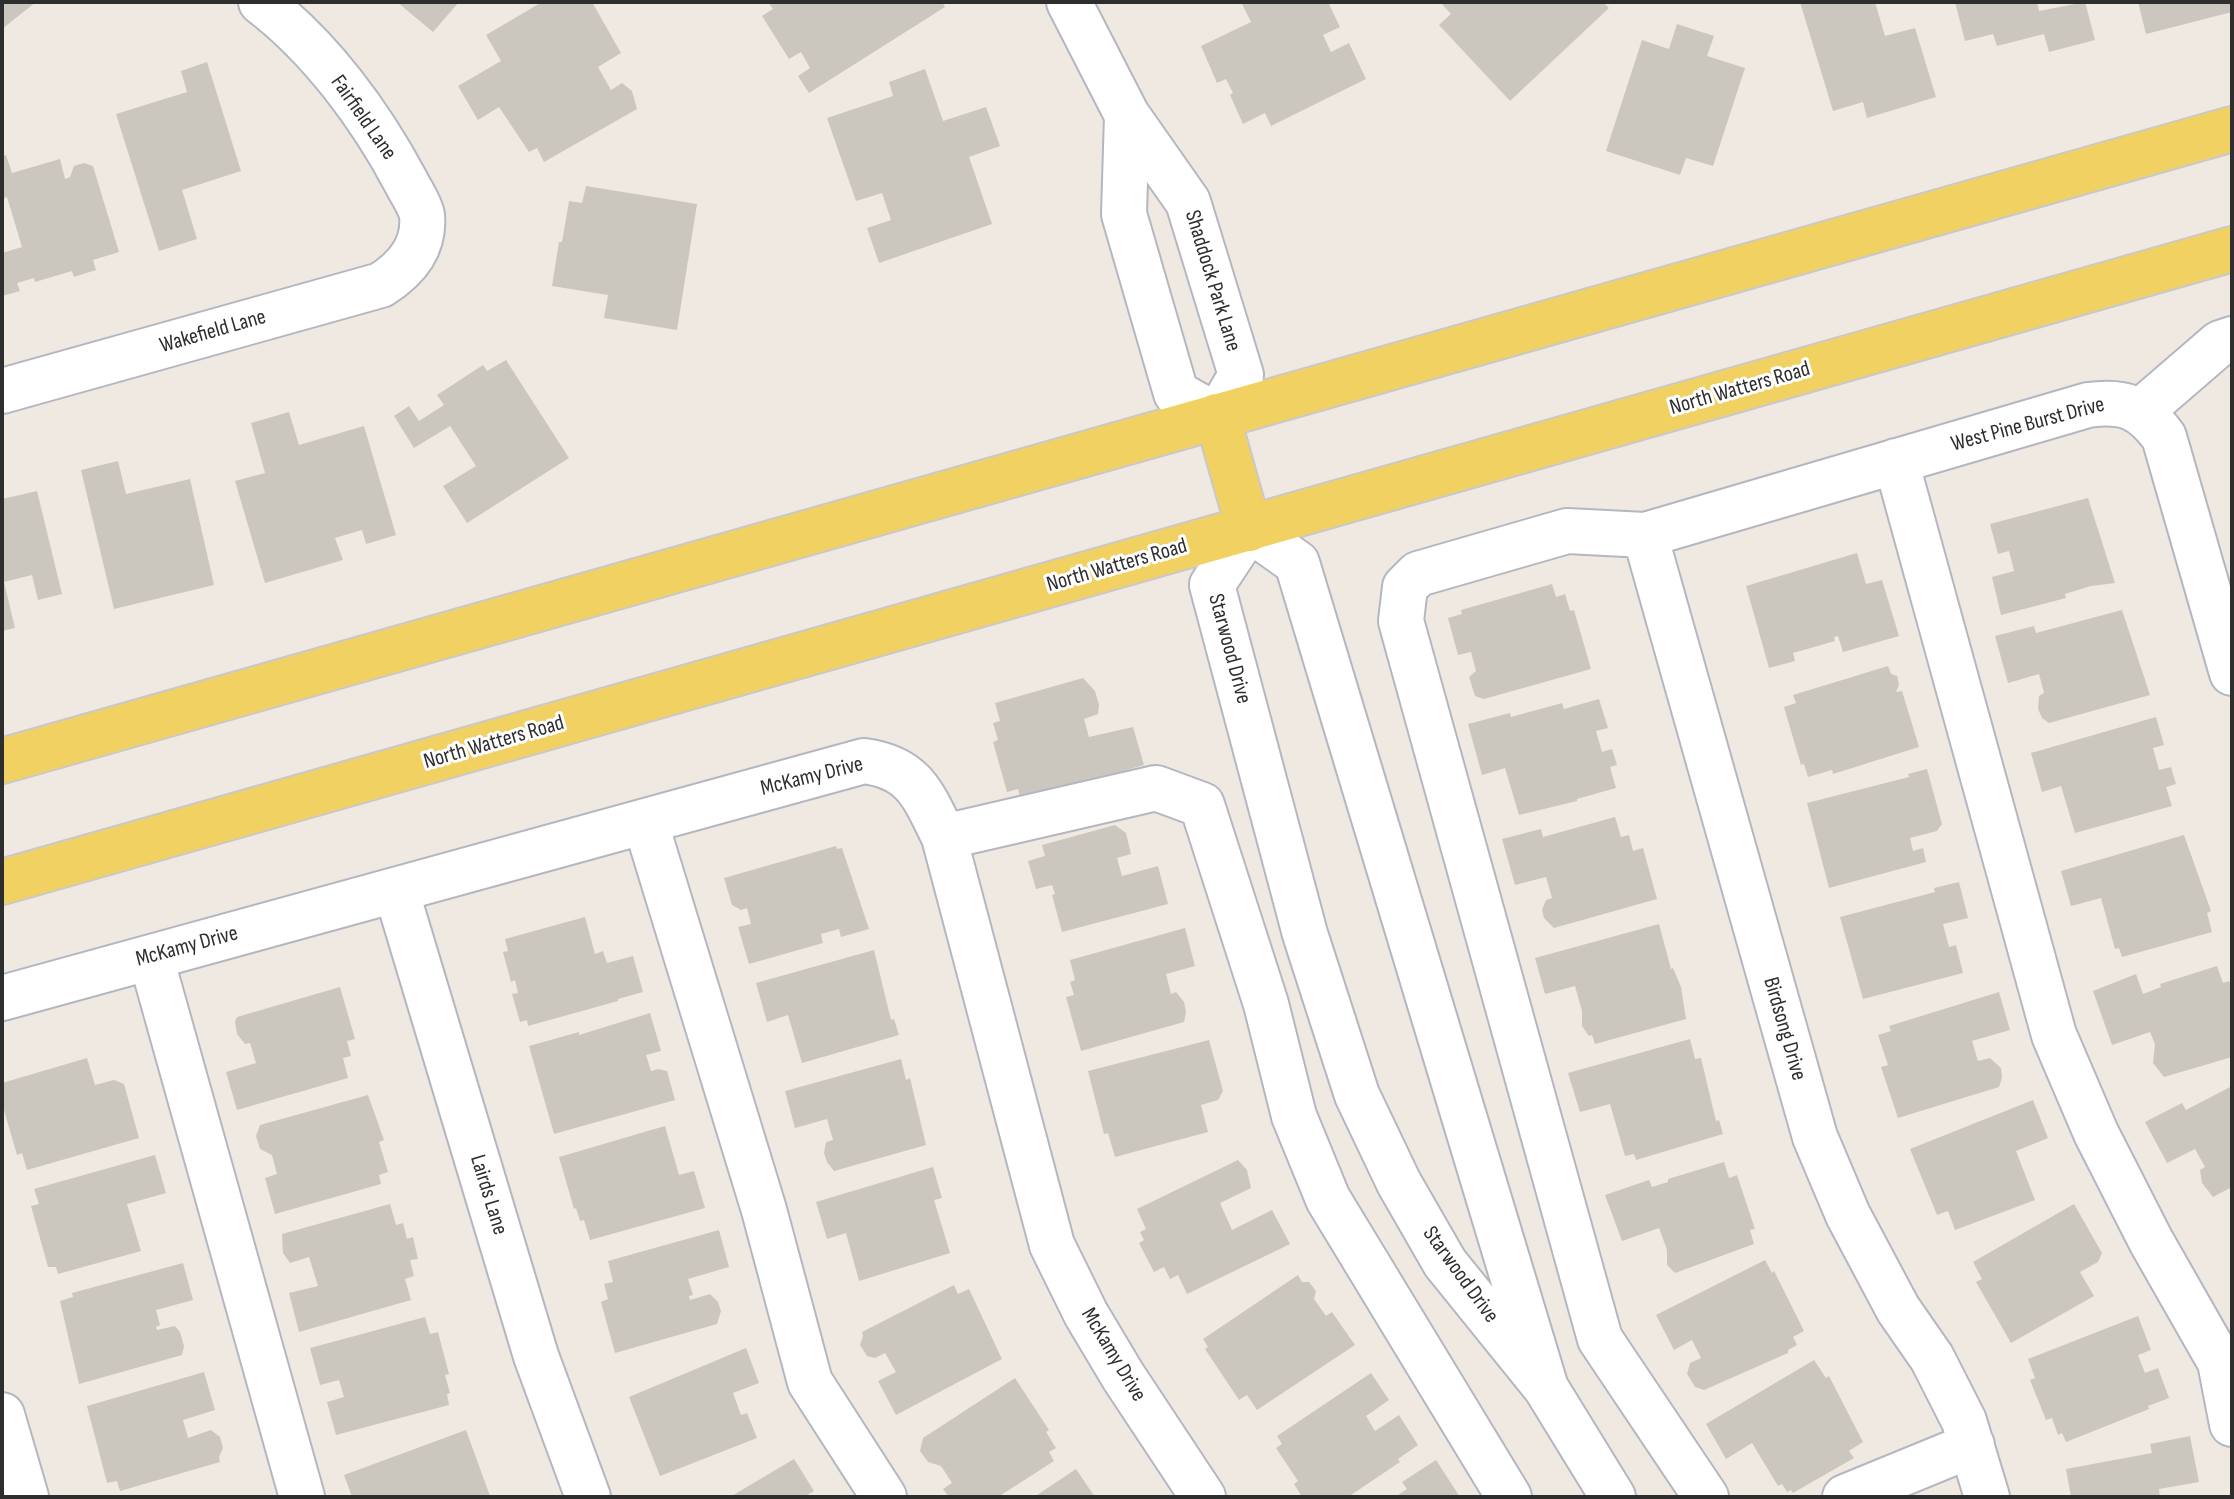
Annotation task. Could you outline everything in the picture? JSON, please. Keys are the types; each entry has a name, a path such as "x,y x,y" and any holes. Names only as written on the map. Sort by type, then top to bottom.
{"main road":[{"path":"2,761 2232,129"},
{"name":"North Watters Road","path":"2,882 2232,249"},
{"path":"1217,416 1249,529"}],"street":[{"name":"Fairfield Lane","path":"261,2 344,87 391,155 422,213 421,235 414,256"},
{"name":"Shaddock Park Lane","path":"1069,2 1127,115 1188,202 1241,375 1217,416 1176,393 1124,214 1127,115"},
{"name":"Wakefield Lane","path":"2,391 381,285 400,273 414,256"},
{"path":"2232,339 2220,343 2140,412 2151,419 2164,437 2224,615 2232,673"},
{"name":"West Pine Burst Drive","path":"1706,1497 1600,1339 1401,621 1405,587 1418,574 1567,531 1645,535 2088,405 2110,402 2140,412"},
{"path":"1896,461 2054,1035 2109,1160 2220,1362 2232,1424"},
{"name":"Starwood Drive","path":"1546,1388 1297,563 1249,529 1212,585 1305,934 1357,1095 1399,1183 1445,1263 1546,1388 1613,1497"},
{"name":"Birdsong Drive","path":"1645,535 1815,1137 1848,1215 1898,1309 1932,1358 1964,1421 1987,1497"},
{"name":"McKamy Drive","path":"2,998 864,761 885,764 905,774 920,790 944,837 1052,1245 1086,1314 1123,1376 1203,1497"},
{"path":"944,837 1156,788 1202,805 1266,1004 1294,1116 1328,1199 1509,1497"},
{"path":"645,821 764,1210 810,1382 884,1497"},
{"name":"Lairds Lane","path":"396,890 536,1356 588,1497"},
{"path":"151,958 302,1497"},
{"path":"2,1415 26,1497"},
{"path":"1845,1497 1972,1445"}],"building":[{"path":"2,2 36,2 2,29"},
{"path":"397,2 459,2 433,32"},
{"path":"542,2 592,2 621,53 598,67 611,90 622,83 632,91 637,109 544,162 537,148 529,152 499,107 478,120 458,86 501,61 486,35"},
{"path":"768,2 942,2 945,7 809,93 798,76 810,68 801,52 789,59 762,16 773,9"},
{"path":"1241,2 1328,2 1340,27 1323,35 1331,52 1349,43 1366,79 1271,126 1265,113 1243,124 1226,79 1217,83 1201,46 1251,22"},
{"path":"1440,2 1603,2 1609,8 1510,101 1439,25 1451,14"},
{"path":"1800,2 1875,2 1885,36 1915,28 1936,97 1867,118 1863,102 1833,111"},
{"path":"1955,2 2037,2 2039,11 2085,2 2095,40 2049,52 2044,34 1997,46 1993,34 1965,41"},
{"path":"2138,2 2232,2 2232,12 2146,34"},
{"path":"1677,24 1714,36 1707,56 1745,68 1713,166 1686,158 1680,175 1606,151 1642,40 1669,49"},
{"path":"207,62 241,171 182,190 197,239 159,251 116,114 187,92 181,71"},
{"path":"925,69 943,121 986,107 1000,146 969,157 992,224 879,263 867,228 891,220 882,193 856,201 827,118 893,96 889,82"},
{"path":"6,155 12,173 60,159 65,179 70,177 74,166 84,163 93,166 119,252 93,260 96,270 74,277 72,271 35,282 34,278 17,283 20,291 2,296 2,253 22,247 7,197 2,199 2,156"},
{"path":"586,186 697,204 677,330 604,318 608,295 552,286 569,201 582,203"},
{"path":"506,360 569,458 467,523 443,486 476,466 450,426 414,448 394,416 409,406 419,421 444,405 437,395 483,365 487,371"},
{"path":"289,412 299,445 364,426 396,535 366,544 362,530 335,538 343,560 265,583 235,481 265,473 251,423"},
{"path":"118,461 126,494 190,479 214,585 114,609 81,470"},
{"path":"37,491 62,594 38,600 32,575 4,582 15,628 2,631 2,499"},
{"path":"2088,498 2115,583 2091,586 2065,594 2066,598 2001,615 1992,577 2014,571 2009,551 1998,554 1990,524"},
{"path":"1857,553 1866,584 1882,580 1899,636 1843,652 1838,636 1834,637 1835,641 1793,653 1795,661 1769,668 1746,586"},
{"path":"1552,584 1556,597 1565,594 1570,611 1574,610 1591,669 1484,699 1475,696 1469,677 1476,671 1471,652 1458,655 1448,618 1462,614 1461,610"},
{"path":"2122,610 2150,695 2049,723 2042,718 2038,709 2039,696 2044,693 2039,674 2008,683 1995,636 2034,626 2036,633"},
{"path":"1888,666 1891,674 1897,676 1899,685 1896,692 1902,691 1919,747 1833,774 1832,770 1808,777 1804,764 1801,765 1784,707 1796,703 1793,695"},
{"path":"1083,678 1095,691 1099,705 1098,714 1084,719 1089,737 1133,727 1144,765 1021,800 1018,789 1007,792 993,742 998,740 993,723 1000,721 995,703"},
{"path":"1599,699 1608,728 1596,731 1602,752 1612,749 1617,765 1610,767 1616,788 1519,815 1505,768 1482,775 1468,724 1510,713 1511,717 1562,703 1564,709"},
{"path":"2156,717 2164,745 2153,748 2159,770 2171,767 2176,784 2166,787 2172,806 2075,833 2061,786 2042,792 2031,753"},
{"path":"1927,769 1942,824 1937,831 1910,838 1913,851 1923,848 1926,862 1829,888 1807,803 1909,777 1908,774"},
{"path":"1615,817 1621,837 1629,835 1633,851 1643,848 1657,899 1554,928 1544,918 1542,910 1546,900 1552,898 1546,877 1515,885 1502,839 1541,829 1543,837"},
{"path":"1115,825 1126,833 1131,854 1117,858 1122,876 1158,866 1168,904 1062,932 1052,885 1036,889 1028,861 1045,856 1042,845"},
{"path":"2184,835 2211,911 2207,913 2212,932 2122,957 2119,948 2115,949 2101,898 2071,906 2061,871"},
{"path":"836,846 837,849 842,848 869,929 841,937 839,929 821,934 823,943 749,964 738,927 751,924 747,908 741,910 732,905 724,878"},
{"path":"1959,882 1968,918 1943,924 1949,947 1956,945 1963,973 1863,999 1840,917 1935,892 1934,888"},
{"path":"585,917 595,954 603,951 607,963 633,956 643,992 528,1026 527,1020 520,1022 512,994 518,993 515,980 511,982 503,952 508,951 505,939"},
{"path":"1659,924 1671,969 1681,987 1686,1019 1595,1044 1592,1035 1589,1036 1582,1026 1582,1011 1575,986 1545,994 1535,958"},
{"path":"1185,928 1195,966 1166,974 1171,994 1176,992 1184,1002 1184,1022 1081,1051 1066,997 1074,995 1070,982 1075,980 1070,960"},
{"path":"874,950 891,1020 894,1019 899,1035 802,1063 788,1015 767,1022 756,983"},
{"path":"2217,966 2223,983 2229,981 2232,988 2232,1057 2164,1077 2153,1063 2155,1044 2150,1032 2112,1045 2093,991 2136,974 2143,994 2161,987 2160,984"},
{"path":"340,987 355,1039 347,1041 351,1056 343,1058 348,1078 237,1110 226,1072 256,1063 250,1043 245,1044 237,1034 237,1017"},
{"path":"1999,992 2010,1030 1972,1041 1978,1061 1990,1058 2001,1068 1999,1087 1898,1118 1881,1067 1888,1065 1878,1035 1891,1031 1889,1026"},
{"path":"650,1013 661,1051 646,1055 651,1071 667,1071 675,1100 554,1134 529,1046 579,1032 579,1035"},
{"path":"1690,1039 1695,1059 1701,1058 1716,1121 1719,1120 1723,1134 1636,1160 1634,1154 1625,1156 1610,1104 1580,1112 1568,1073"},
{"path":"1209,1040 1223,1091 1218,1100 1201,1105 1208,1132 1115,1157 1108,1133 1104,1134 1088,1071"},
{"path":"87,1058 95,1085 114,1080 124,1084 139,1138 27,1170 22,1153 17,1155 2,1103 2,1083"},
{"path":"901,1059 906,1080 910,1078 926,1145 834,1171 824,1153 826,1142 833,1140 827,1119 795,1128 785,1091"},
{"path":"2232,1086 2232,1187 2213,1197 2202,1183 2200,1170 2205,1167 2195,1149 2167,1163 2145,1122 2182,1103 2186,1110"},
{"path":"368,1095 384,1140 379,1142 388,1172 379,1175 381,1184 275,1214 265,1178 277,1174 272,1155 260,1149 256,1136 260,1125"},
{"path":"2033,1100 2048,1138 2016,1151 2035,1200 1955,1230 1948,1211 1937,1215 1910,1149"},
{"path":"665,1126 679,1175 694,1171 705,1208 590,1240 584,1220 580,1221 574,1209 559,1157"},
{"path":"155,1155 166,1193 127,1204 141,1251 58,1274 56,1267 48,1267 31,1206 39,1204 34,1189"},
{"path":"1238,1160 1247,1170 1251,1188 1220,1203 1232,1230 1272,1210 1290,1244 1187,1294 1178,1275 1170,1279 1164,1267 1154,1272 1139,1243 1144,1240 1140,1232 1146,1229 1137,1209"},
{"path":"1724,1162 1729,1178 1737,1175 1755,1229 1750,1230 1754,1244 1675,1273 1667,1265 1667,1250 1659,1228 1622,1241 1605,1195 1649,1180 1652,1187"},
{"path":"933,1167 942,1198 934,1200 950,1253 859,1281 846,1233 827,1239 816,1202"},
{"path":"390,1204 396,1225 403,1223 407,1239 413,1237 418,1259 410,1260 414,1276 405,1279 411,1300 299,1332 289,1293 318,1286 309,1257 290,1263 283,1253 282,1234"},
{"path":"2074,1204 2102,1253 2098,1262 2080,1272 2094,1296 2011,1343 1976,1282 1982,1279 1973,1262"},
{"path":"719,1230 729,1267 688,1279 693,1295 689,1296 690,1300 710,1294 718,1302 721,1311 717,1324 615,1353 601,1302 608,1299 604,1284 613,1282 608,1261"},
{"path":"1765,1260 1772,1273 1774,1271 1804,1331 1793,1337 1797,1345 1788,1353 1704,1390 1695,1387 1687,1374 1690,1363 1701,1358 1692,1340 1674,1350 1656,1315"},
{"path":"183,1263 193,1300 156,1310 160,1325 156,1327 157,1330 175,1326 180,1332 184,1346 182,1355 79,1384 60,1301 73,1297 72,1293"},
{"path":"1298,1275 1302,1282 1309,1282 1316,1291 1314,1299 1326,1316 1332,1312 1355,1345 1257,1410 1247,1395 1239,1400 1205,1349 1208,1347 1203,1339"},
{"path":"954,1285 958,1294 969,1289 1002,1359 896,1415 878,1381 896,1372 885,1353 875,1358 867,1356 860,1345 862,1332"},
{"path":"2138,1316 2151,1350 2138,1355 2145,1373 2158,1368 2169,1398 2066,1442 2062,1433 2058,1435 2052,1418 2046,1420 2030,1380 2035,1378 2028,1359"},
{"path":"425,1317 430,1334 438,1332 449,1374 445,1375 450,1393 447,1394 449,1405 336,1435 327,1402 344,1397 339,1380 320,1385 310,1348"},
{"path":"746,1348 759,1383 733,1393 741,1415 747,1413 757,1438 660,1476 629,1397"},
{"path":"1814,1360 1826,1378 1829,1376 1863,1442 1849,1451 1854,1458 1793,1493 1791,1490 1787,1492 1782,1484 1778,1486 1752,1443 1726,1459 1706,1424"},
{"path":"204,1372 215,1410 183,1420 188,1438 211,1430 220,1437 223,1448 220,1462 120,1491 117,1481 107,1483 87,1406"},
{"path":"1371,1373 1389,1400 1366,1416 1375,1431 1399,1415 1418,1445 1398,1459 1400,1462 1348,1497 1302,1497 1294,1484 1298,1481 1276,1448 1282,1444 1277,1436"},
{"path":"1015,1378 1049,1430 1046,1432 1056,1448 1049,1452 1054,1461 998,1497 949,1497 943,1489 952,1483 941,1466 928,1462 920,1451 923,1438"},
{"path":"466,1430 490,1496 352,1497 344,1475"},
{"path":"2190,1436 2199,1482 2159,1489 2160,1497 2071,1497 2066,1469 2152,1453 2150,1444"},
{"path":"794,1459 814,1491 804,1497 730,1497"},
{"path":"1436,1460 1460,1497 1395,1497 1407,1489 1402,1482"},
{"path":"1076,1469 1095,1497 1034,1497"}]}
